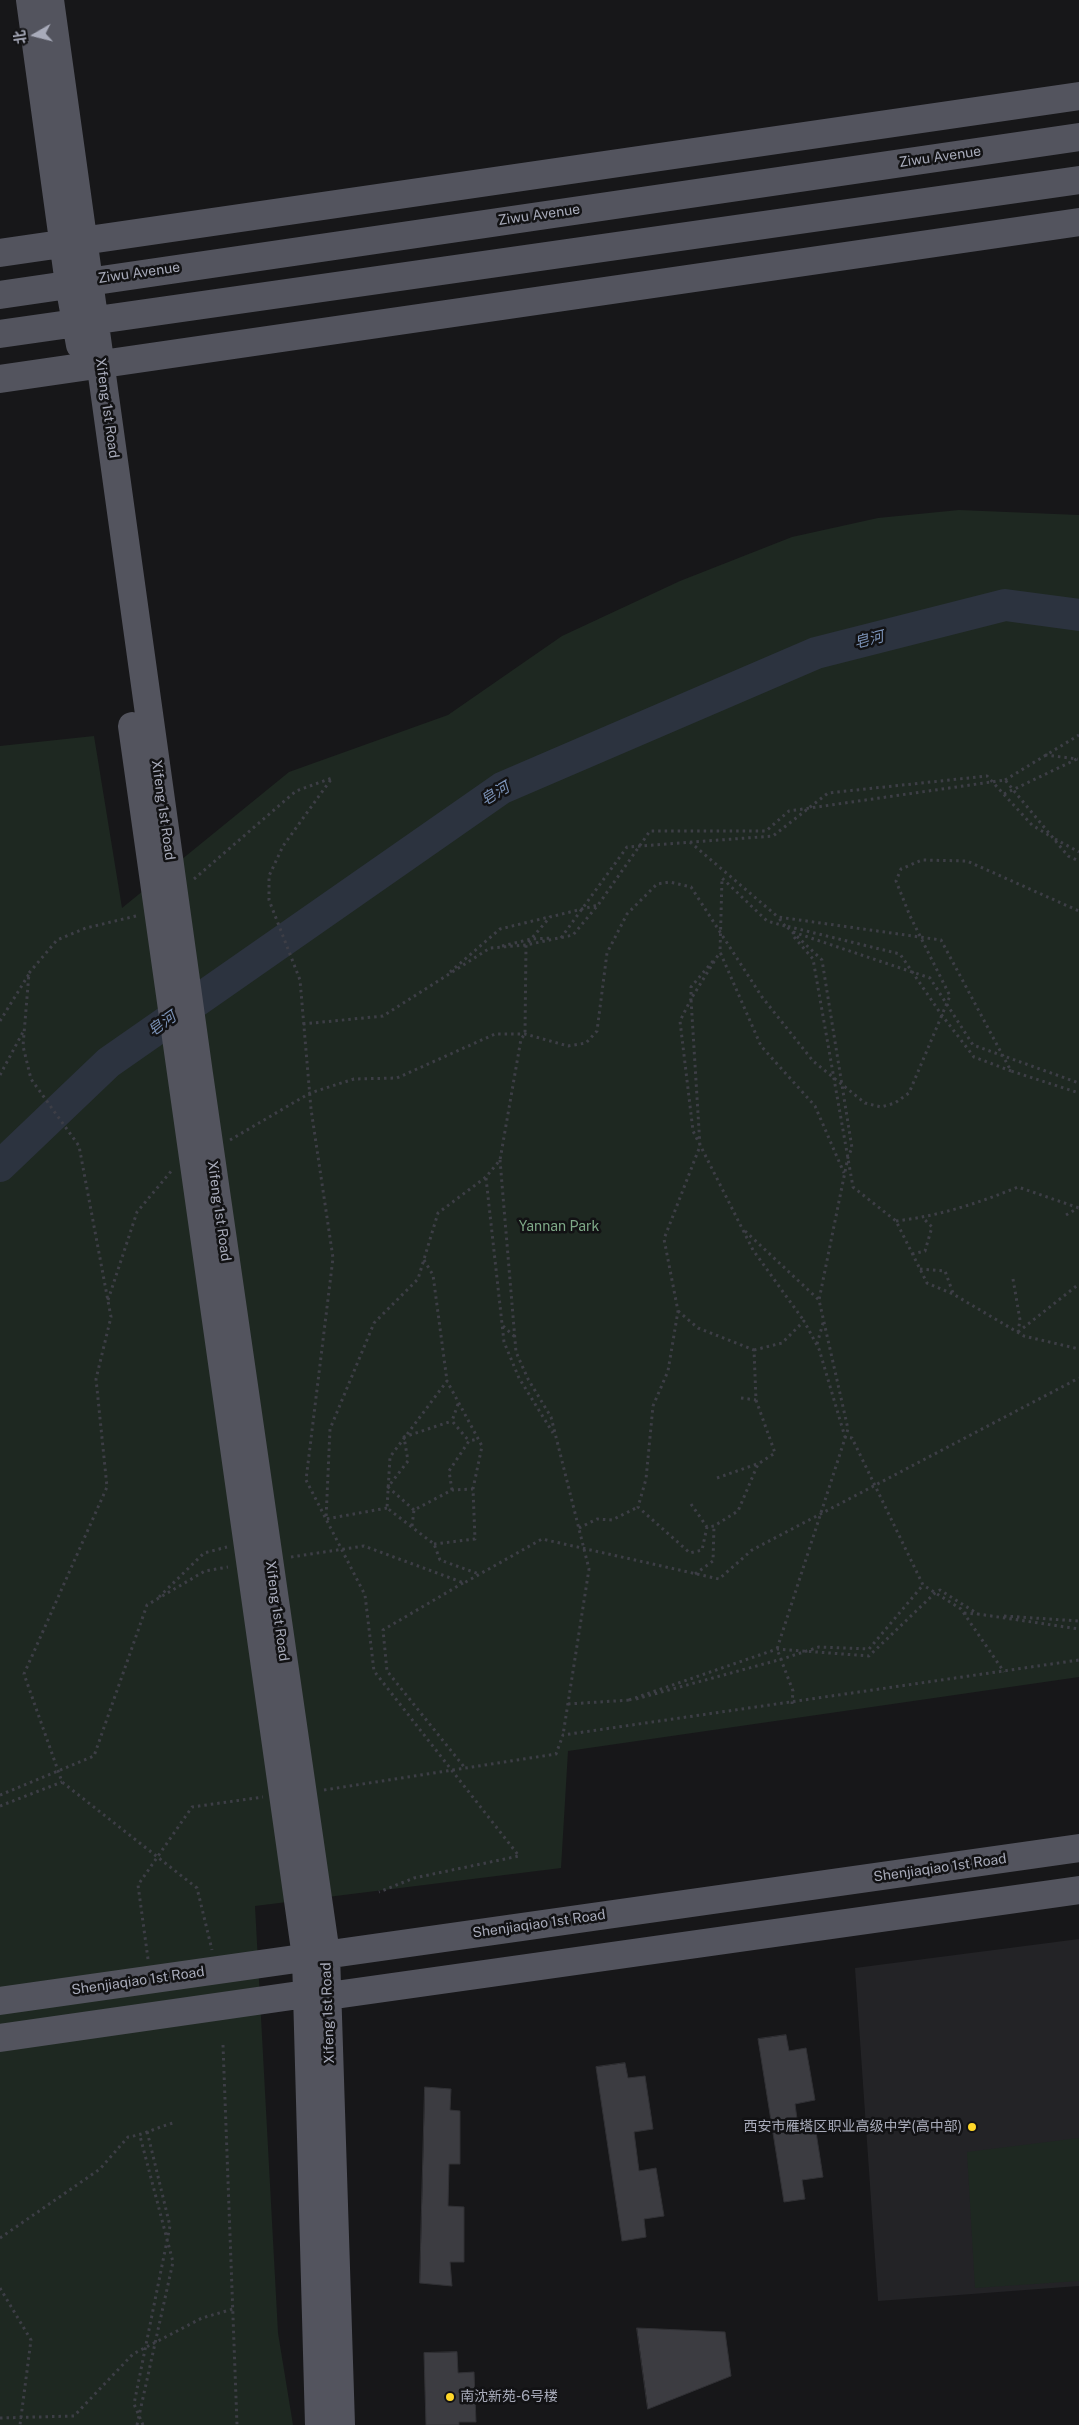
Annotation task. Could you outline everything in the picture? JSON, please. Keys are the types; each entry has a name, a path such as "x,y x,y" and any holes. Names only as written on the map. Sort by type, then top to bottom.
{"main road":[{"name":"Xifeng 1st Road","path":"30,0 74,241"},
{"name":"Xifeng 1st Road","path":"50,0 79,282 188,1064 316,1956 320,2425"},
{"path":"0,253 1079,96"},
{"name":"Ziwu Avenue","path":"0,294 1079,137"},
{"path":"0,334 1079,180"},
{"path":"0,379 1079,222"},
{"name":"Xifeng 1st Road","path":"201,1155 246,1542 293,1794"},
{"name":"Shenjiaqiao 1st Road","path":"0,2001 1079,1848"},
{"path":"0,2038 1079,1890"},
{"name":"Xifeng 1st Road","path":"317,1995 341,2425"}],"path":[{"path":"490,948 526,946 573,935 598,905 650,831 766,831 789,812 1005,780 1079,735"},
{"path":"1045,755 1079,759"},
{"path":"1004,794 1079,759"},
{"path":"562,938 627,847 773,836 828,793 988,776 1032,825 1079,852"},
{"path":"0,1021 29,974 57,940 86,928 167,909 296,791 332,778 283,846 269,876 269,900 300,980 310,1093 333,1258 306,1480 365,1595 374,1671 451,1771 520,1856 414,1878 379,1892"},
{"path":"1005,780 1068,856 1079,861"},
{"path":"690,842 778,917 813,959 853,1187 896,1221 927,1283 953,1294 1024,1336 1079,1349"},
{"path":"108,1300 137,1212 170,1171 310,1093 354,1078 397,1078 495,1034 525,1034 568,1046 586,1043 597,1031 607,953 627,914 656,884 670,882 690,887 721,931 762,997 813,1061 865,1103 881,1107 895,1103 909,1093 950,996 921,938 896,881 901,869 922,860 967,861 1079,912"},
{"path":"723,870 720,952 761,1046 815,1106 844,1174"},
{"path":"722,878 767,921 900,954 941,1014 974,1056 1011,1071 1079,1093"},
{"path":"442,979 500,929 598,905"},
{"path":"151,1980 138,1885 192,1806 293,1794 556,1754 568,1704 589,1569 554,1435 552,1417 528,1379 516,1352 500,1160 521,1039 525,1034 526,946 550,917"},
{"path":"778,917 941,940 1011,1071"},
{"path":"786,926 822,960 852,1148 844,1174 819,1300 848,1429 777,1649 794,1690 792,1704"},
{"path":"792,932 930,978 973,1045 1002,1054 1079,1084"},
{"path":"303,1024 382,1016 490,948 531,939 562,938"},
{"path":"720,952 691,999 680,1021 693,1131 753,1250 804,1321 817,1344 845,1437"},
{"path":"579,1528 597,1519 612,1520 638,1507 646,1479 653,1406 668,1371 678,1311 664,1239 700,1146 691,987 720,952"},
{"path":"29,974 23,1046 31,1079 79,1146 111,1317 96,1379 107,1487 24,1674 62,1782 196,1888 216,1970"},
{"path":"0,1075 25,1029"},
{"path":"326,1519 330,1430 374,1323 418,1279 438,1213 486,1177 500,1160"},
{"path":"486,1177 504,1342 519,1378 554,1435"},
{"path":"896,1221 923,1218 984,1203 1018,1187 1079,1208"},
{"path":"1066,1215 1079,1208"},
{"path":"912,1254 925,1251 932,1227 923,1218"},
{"path":"742,1229 819,1300"},
{"path":"424,1260 432,1274 447,1382 482,1446 473,1489 475,1539 434,1544"},
{"path":"920,1269 945,1271 953,1294"},
{"path":"1013,1279 1020,1320 1018,1332"},
{"path":"1018,1332 1079,1284"},
{"path":"678,1311 698,1328 754,1350 782,1343 804,1321"},
{"path":"817,1344 823,1322"},
{"path":"502,1325 515,1337"},
{"path":"718,1478 758,1464 775,1453 756,1400 754,1350"},
{"path":"465,1768 387,1671 383,1630 542,1539 719,1580 752,1550 1079,1378"},
{"path":"387,1508 390,1457 447,1382"},
{"path":"741,1398 756,1400"},
{"path":"404,1437 452,1421 459,1404"},
{"path":"452,1421 469,1441"},
{"path":"388,1487 408,1461 404,1437"},
{"path":"845,1437 852,1438 923,1585 964,1613 1004,1672"},
{"path":"452,1490 450,1471 469,1441 478,1439"},
{"path":"707,1527 714,1526 738,1511 758,1464"},
{"path":"388,1487 414,1510"},
{"path":"414,1510 452,1490 473,1489"},
{"path":"638,1507 690,1554 702,1550 707,1527 691,1504"},
{"path":"326,1519 387,1508 434,1544 440,1560 480,1574"},
{"path":"412,1527 414,1510"},
{"path":"694,1574 714,1561 714,1526"},
{"path":"155,1601 204,1553 246,1542"},
{"path":"289,1558 364,1546 464,1582"},
{"path":"0,1794 94,1756 147,1605 205,1571 233,1566"},
{"path":"869,1656 869,1649 923,1585"},
{"path":"629,1700 777,1649 869,1656 876,1652 940,1590 978,1614 1079,1629"},
{"path":"964,1613 1079,1621"},
{"path":"568,1704 642,1699 782,1659 820,1646 869,1649"},
{"path":"562,1735 792,1704 1079,1660"},
{"path":"0,1806 62,1782"},
{"path":"223,2046 237,2425"},
{"path":"0,2238 100,2169 128,2137 140,2136 147,2130 173,2123"},
{"path":"143,2425 134,2404 170,2226 147,2130"},
{"path":"137,2425 173,2262 140,2136"},
{"path":"0,2288 31,2340 20,2425"},
{"path":"0,2418 74,2416 133,2354 202,2318 233,2309"}],"shaded area":[{"name":"西安市雁塔区职业高级中学(高中部)","path":"1079,1939 1079,2286 878,2301 855,1968"}],"green space":[{"name":"Yannan Park","path":"959,510 1079,515 1079,1677 568,1751 561,1868 255,1906 278,2333 293,2425 0,2425 0,746 94,736 122,908 289,772 448,715 562,636 680,581 792,537 878,518"},
{"path":"1079,2138 1079,2281 975,2288 967,2152"}],"building":[{"path":"786,2035 789,2051 806,2048 815,2100 795,2104 799,2134 816,2132 823,2177 802,2180 805,2199 784,2202 758,2039"},
{"path":"625,2063 628,2078 645,2076 653,2129 634,2132 639,2171 656,2168 664,2216 644,2219 646,2237 622,2241 596,2067"},
{"path":"425,2087 451,2089 450,2110 460,2111 460,2164 449,2164 448,2206 464,2207 464,2262 450,2262 452,2286 420,2283"},
{"path":"637,2328 725,2332 731,2376 648,2409"},
{"name":"南沈新苑-6号楼","path":"457,2352 458,2373 474,2372 476,2422 459,2422 459,2425 426,2425 424,2353"}],"waterway":[{"name":"皂河","path":"0,1166 109,1062 502,788 816,653 1005,605 1079,615"}],"place":[{"name":"西安市雁塔区职业高级中学(高中部)","path":"972,2127"},
{"name":"南沈新苑-6号楼","path":"450,2397"}]}
